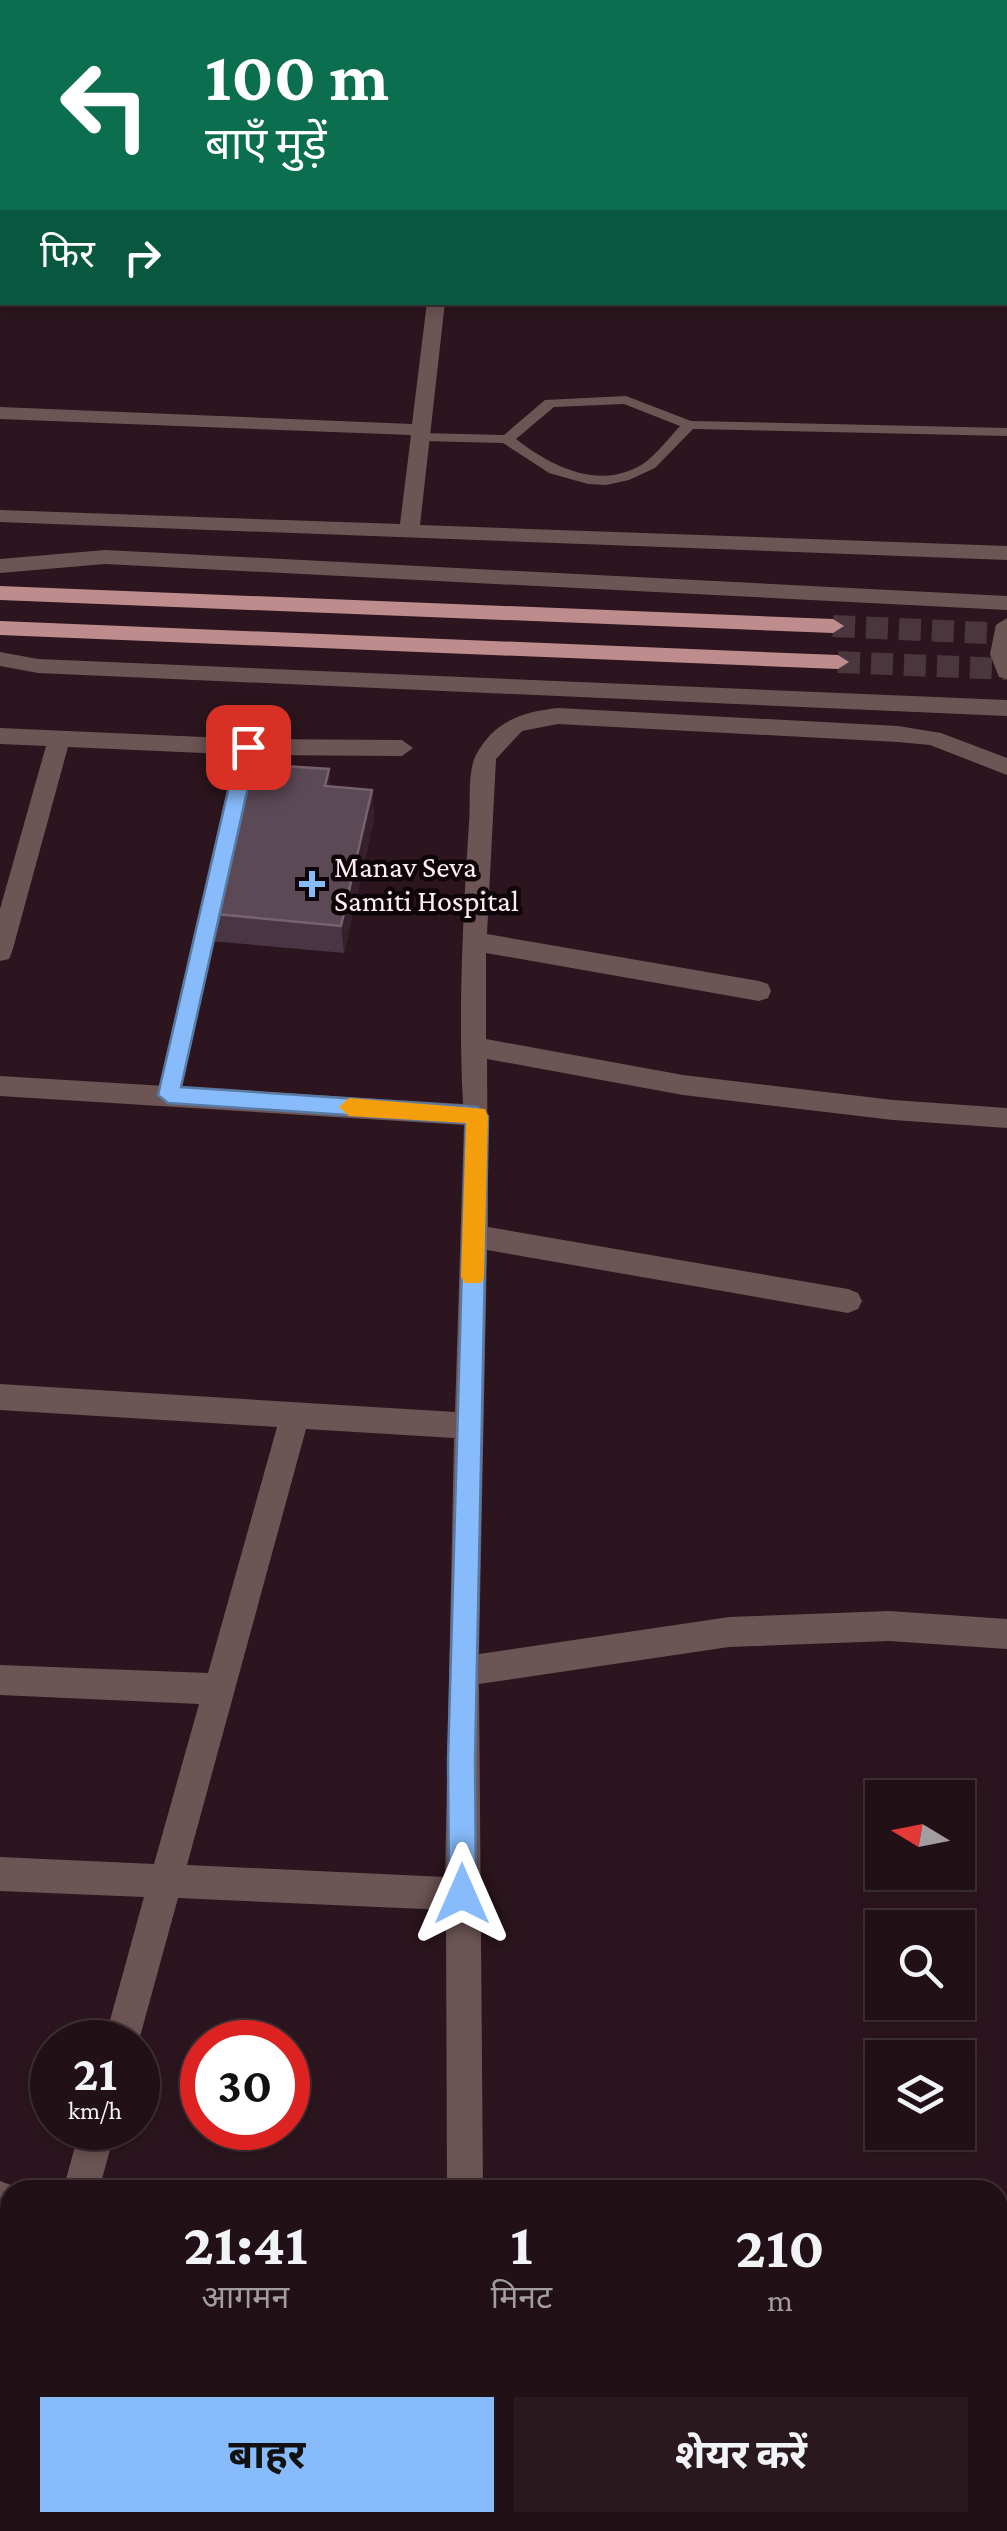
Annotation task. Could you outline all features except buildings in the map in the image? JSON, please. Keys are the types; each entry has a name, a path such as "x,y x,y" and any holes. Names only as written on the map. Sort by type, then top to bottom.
{"main road":[{"path":"0,593 833,626"},
{"path":"0,628 838,662"}],"street":[{"path":"409,533 436,305"},
{"path":"0,413 422,433"},
{"path":"0,516 1007,553"},
{"path":"0,566 105,557 1007,603"},
{"path":"1007,625 1001,654 1007,672"},
{"path":"0,659 56,667 1007,708"},
{"path":"465,2180 464,1671 477,1116 472,1046 473,941 485,760 500,735 522,720 558,716 898,734 933,738 1007,767"},
{"path":"0,736 248,747 402,748"},
{"path":"0,952 60,738"},
{"path":"473,941 759,991"},
{"path":"472,1046 683,1085 893,1110 1007,1118"},
{"path":"0,1086 477,1116"},
{"path":"474,1236 848,1302"},
{"path":"0,1396 469,1426"},
{"path":"128,2020 295,1415"},
{"path":"464,1671 729,1632 890,1626 1007,1634"},
{"path":"0,1680 218,1690"},
{"path":"0,1874 462,1894"},
{"path":"84,2180 92,2150"}],"lane":[{"path":"507,439 550,403 626,400 689,425 1007,432"},
{"path":"422,433 507,439 553,472 567,478 599,479 646,468 689,425"},
{"path":"221,863 248,747"},
{"path":"168,1095 217,882"}],"tunnel":[{"path":"833,626 1007,634"},
{"path":"838,662 1007,669"}],"slow traffic":[{"path":"349,1107 477,1116 473,1277"}],"place":[{"name":"Manav Seva Samiti Hospital","path":"312,884"}],"route":[{"path":"248,747 168,1095 477,1116 462,1894"}]}
